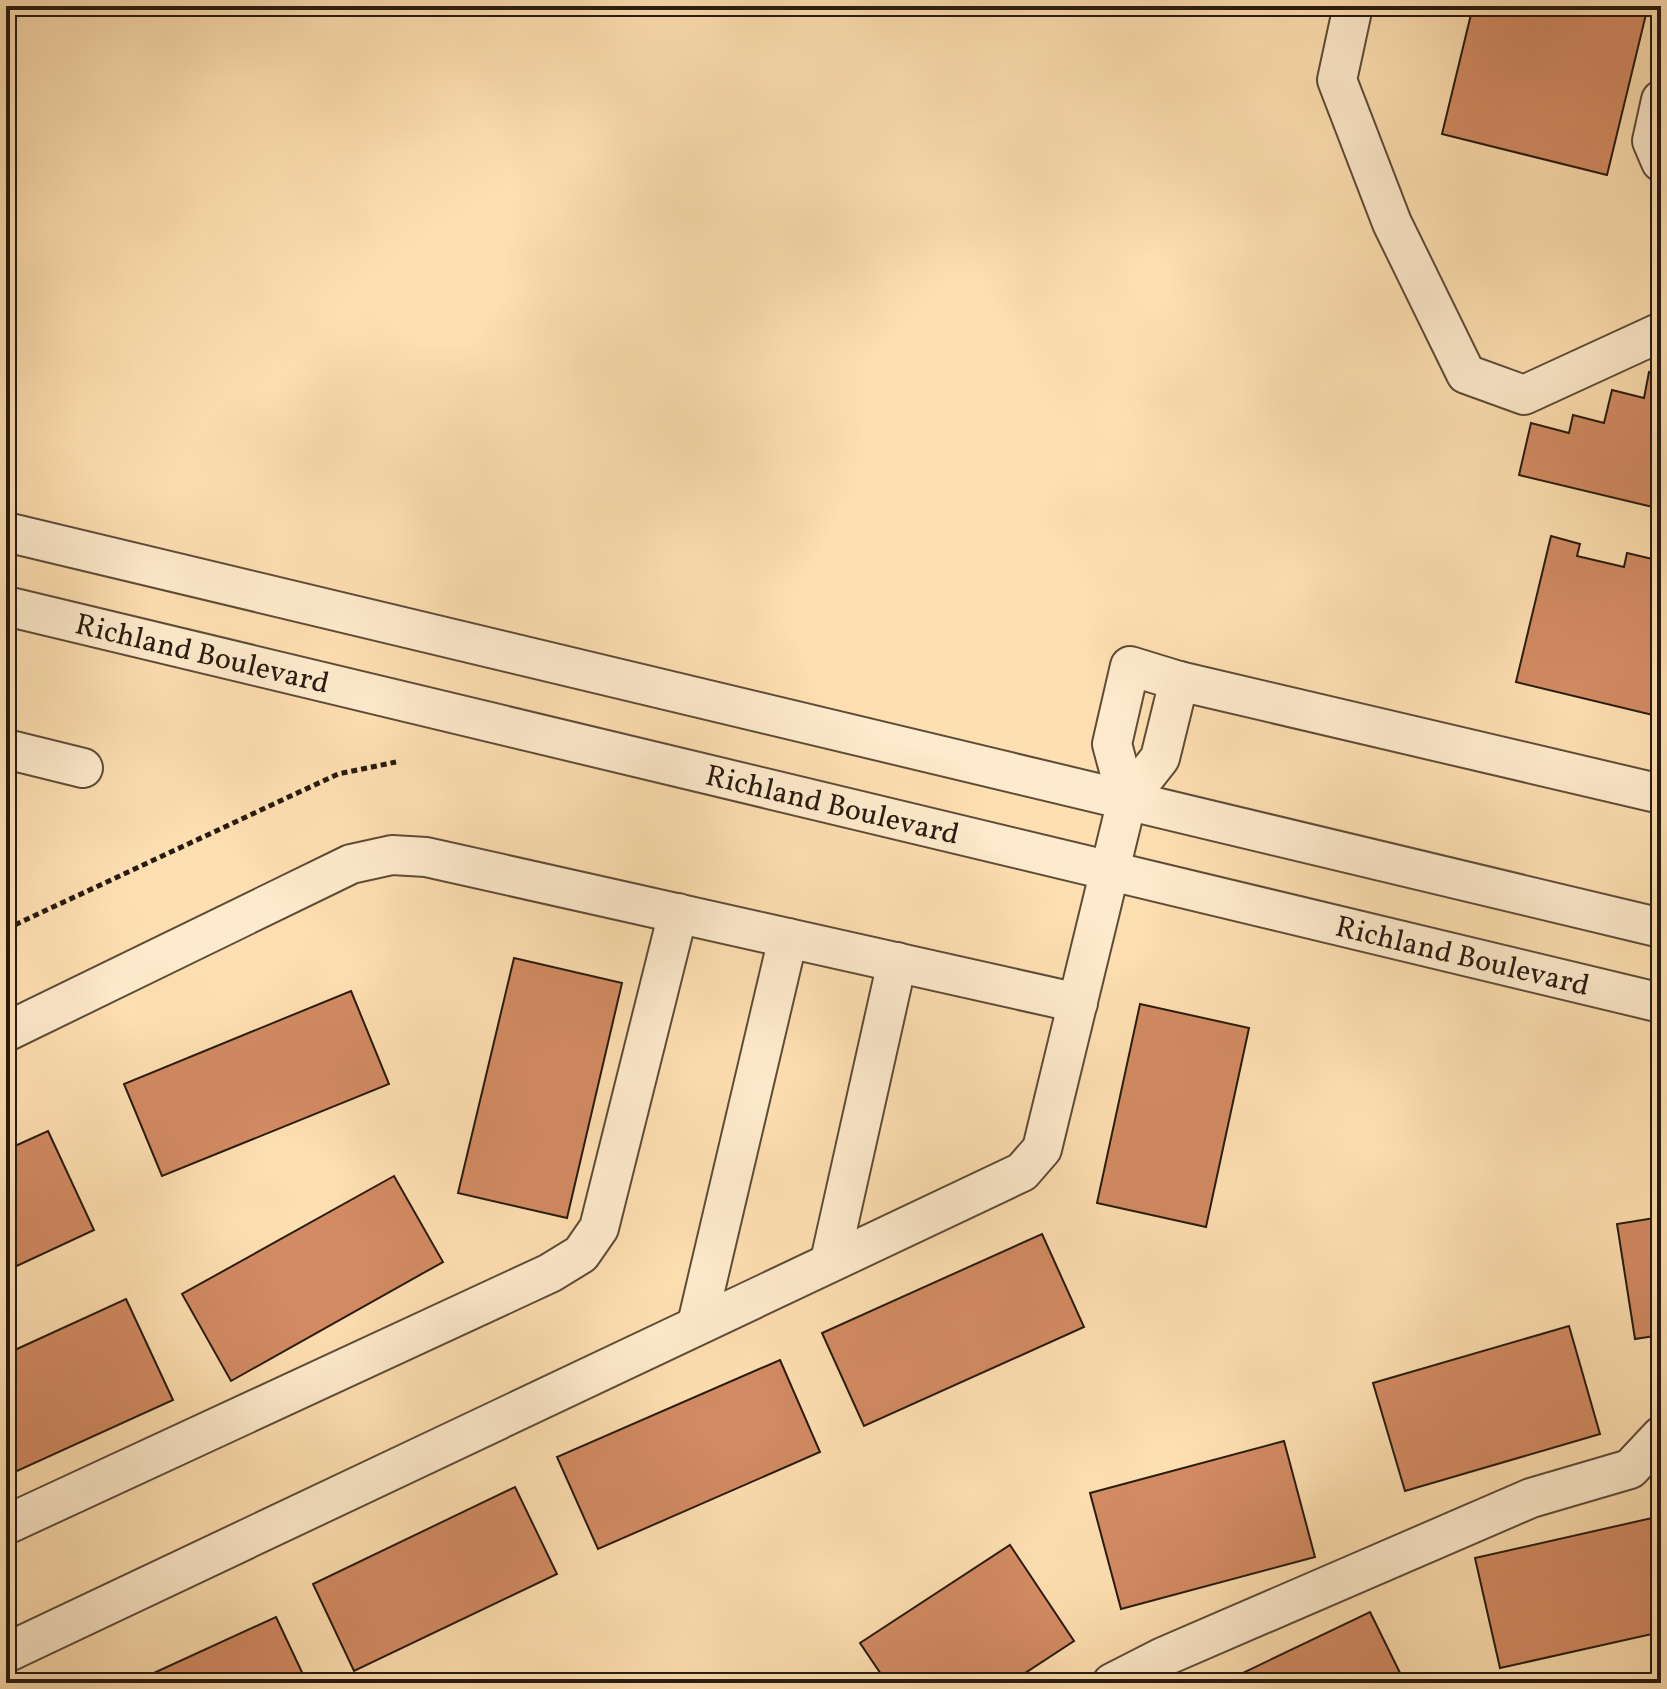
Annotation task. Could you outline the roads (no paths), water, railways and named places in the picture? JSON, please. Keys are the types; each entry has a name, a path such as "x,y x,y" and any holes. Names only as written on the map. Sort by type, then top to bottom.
{"street":[{"path":"1353,6 1337,80 1392,223 1466,374 1524,395 1661,332"},
{"path":"1661,100 1652,141 1661,162"},
{"path":"6,532 1661,928"},
{"name":"Richland Boulevard","path":"6,606 1661,1003"},
{"path":"1127,800 1112,744 1130,666 1179,681 1661,794"},
{"path":"6,1653 1022,1172 1042,1149 1127,800 1160,758 1179,681"},
{"path":"6,749 83,768"},
{"path":"6,1032 351,864 392,855 426,857 1078,1003"},
{"path":"6,1525 550,1273 581,1254 599,1228 678,913"},
{"path":"697,1324 788,938"},
{"path":"830,1261 897,962"},
{"path":"1112,1683 1163,1657 1531,1498 1630,1469 1661,1436"}]}
